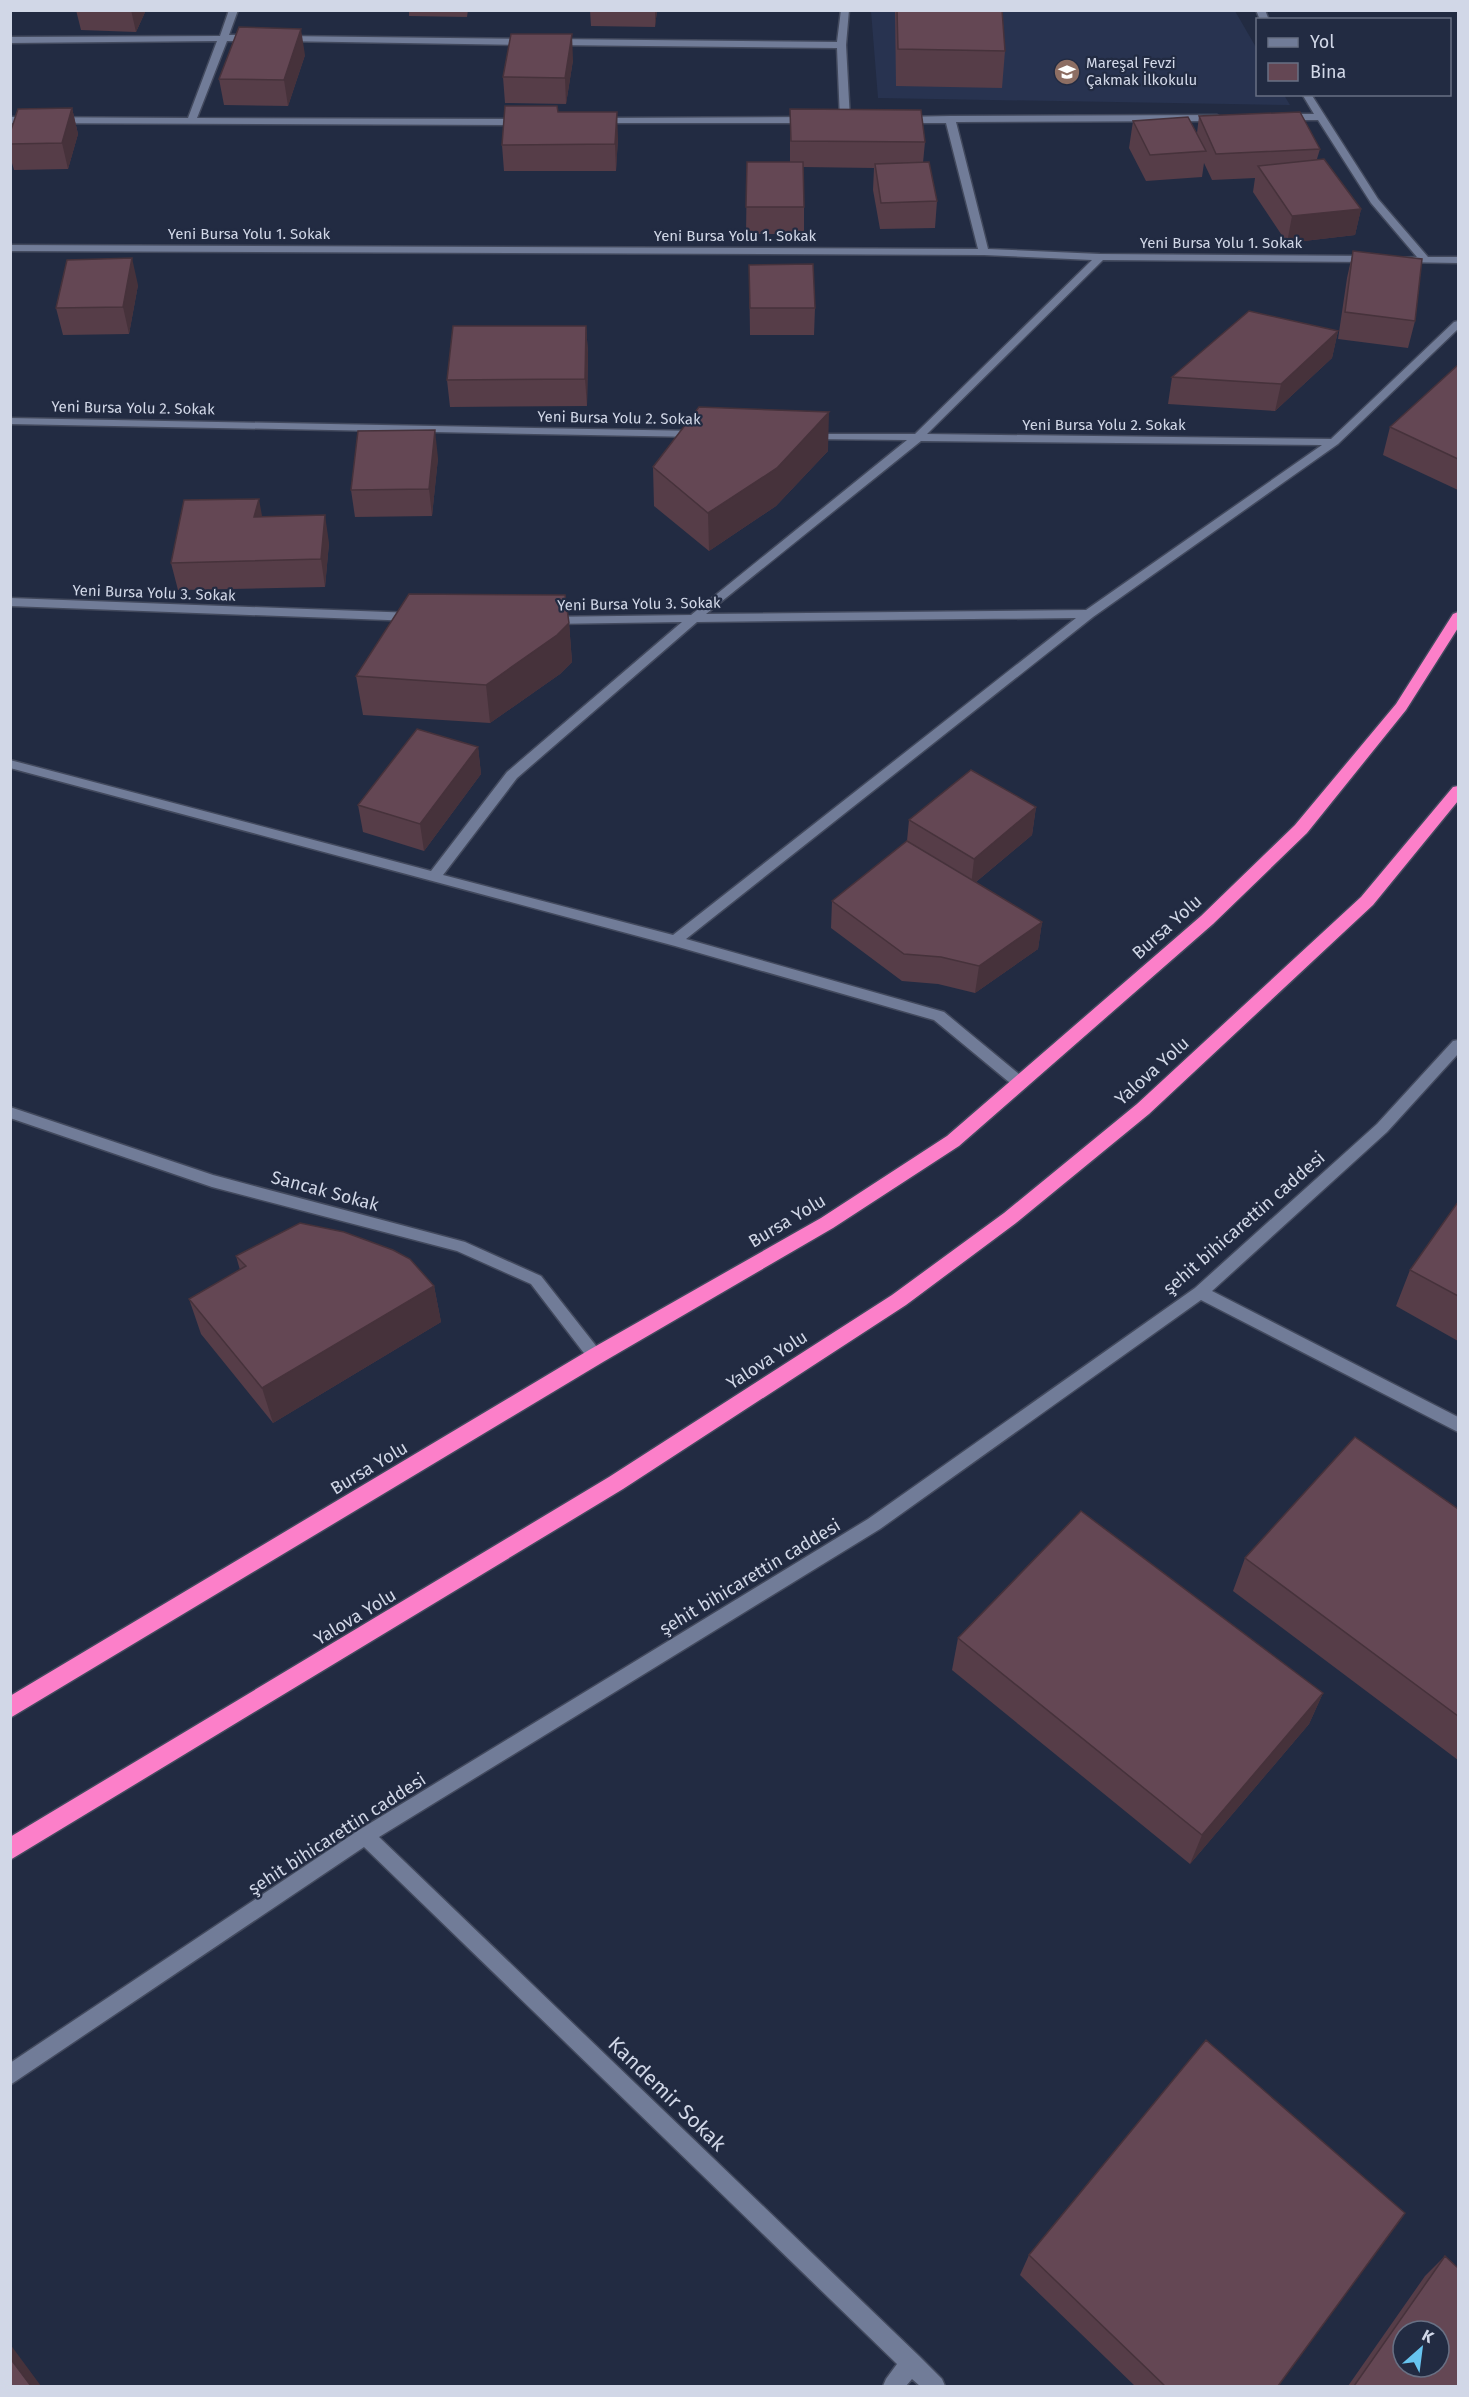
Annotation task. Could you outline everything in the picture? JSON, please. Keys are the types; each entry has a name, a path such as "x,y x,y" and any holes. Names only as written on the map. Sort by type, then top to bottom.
{"highway":[{"name":"Bursa Yolu","path":"10,1708 596,1356 827,1223 953,1141 1207,920 1301,829 1401,707 1458,617"},
{"name":"Yalova Yolu","path":"10,1850 616,1483 899,1300 1010,1218 1143,1109 1367,902 1458,791"}],"street":[{"path":"191,121 221,38 234,10"},
{"path":"844,10 841,45 844,120"},
{"path":"10,40 221,38 841,45"},
{"path":"1307,96 1374,201 1425,260"},
{"path":"1271,117 1319,117"},
{"path":"891,120 1224,118"},
{"path":"950,119 984,252"},
{"path":"10,120 536,122"},
{"path":"583,122 821,120"},
{"path":"833,120 856,120"},
{"name":"Yeni Bursa Yolu 1. Sokak","path":"11,251 984,252 1100,257 1379,260"},
{"path":"434,877 512,775 694,618 917,438 1100,257"},
{"path":"1390,260 1458,260"},
{"path":"675,941 1089,614 1334,442 1458,324"},
{"name":"Yeni Bursa Yolu 2. Sokak","path":"10,420 714,434"},
{"name":"Yeni Bursa Yolu 2. Sokak","path":"798,436 1334,442"},
{"name":"Yeni Bursa Yolu 3. Sokak","path":"10,602 422,618"},
{"name":"Yeni Bursa Yolu 3. Sokak","path":"540,620 1089,614"},
{"path":"10,764 675,941 939,1016 1020,1083"},
{"name":"şehit bihicarettin caddesi","path":"10,2076 365,1836 874,1524 1200,1292 1382,1128 1458,1045"},
{"name":"Sancak Sokak","path":"10,1112 212,1181 460,1246 536,1280 596,1356"},
{"path":"1200,1292 1458,1425"},
{"name":"Kandemir Sokak","path":"365,1836 935,2386"},
{"path":"893,2386 912,2363"}],"shaded area":[{"name":"Mareşal Fevzi Çakmak İlkokulu","path":"871,11 1235,11 1256,47 1256,96 1285,96 1290,105 878,98"}],"building":[{"path":"897,10 1002,10 1005,51 898,49"},
{"path":"239,27 301,29 284,80 219,79"},
{"path":"511,34 572,34 565,78 503,77"},
{"path":"505,106 557,106 558,112 617,112 615,144 502,145"},
{"path":"72,108 62,143 10,144 10,133 18,109"},
{"path":"790,109 921,110 925,142 791,141"},
{"path":"1300,112 1320,149 1216,154 1199,116"},
{"path":"1188,117 1206,151 1150,155 1133,121"},
{"path":"1324,159 1361,209 1292,216 1258,166"},
{"path":"747,162 803,162 804,207 746,207"},
{"path":"929,162 937,201 881,203 875,164"},
{"path":"1353,251 1422,259 1415,321 1345,312"},
{"path":"132,258 123,307 56,308 67,260"},
{"path":"813,264 815,308 750,308 749,265"},
{"path":"1249,311 1338,331 1281,384 1172,377"},
{"path":"453,326 586,326 585,379 447,380"},
{"path":"1458,365 1458,459 1390,427"},
{"path":"699,407 829,412 777,468 708,513 653,467"},
{"path":"435,430 429,489 351,490 358,431"},
{"path":"259,499 254,517 325,515 321,559 171,563 184,500"},
{"path":"409,594 565,595 569,623 557,635 486,685 356,676"},
{"path":"417,729 478,747 420,824 358,805"},
{"path":"971,770 1036,807 974,859 909,820"},
{"path":"907,841 1042,922 979,966 941,957 904,954 832,901"},
{"path":"1458,1202 1458,1296 1410,1270"},
{"path":"300,1223 344,1232 393,1250 410,1259 434,1286 262,1388 189,1299 246,1266 236,1256"},
{"path":"1355,1437 1458,1509 1458,1716 1245,1558"},
{"path":"1081,1511 1323,1693 1202,1835 958,1638"},
{"path":"1206,2040 1405,2213 1278,2386 1165,2386 1029,2255"},
{"path":"1445,2256 1458,2268 1458,2386 1354,2386 1391,2333 1391,2379 1451,2379 1451,2319 1401,2319"},
{"path":"10,2358 31,2386 10,2386"}],"place":[{"name":"Mareşal Fevzi Çakmak İlkokulu","path":"1067,72"}]}
